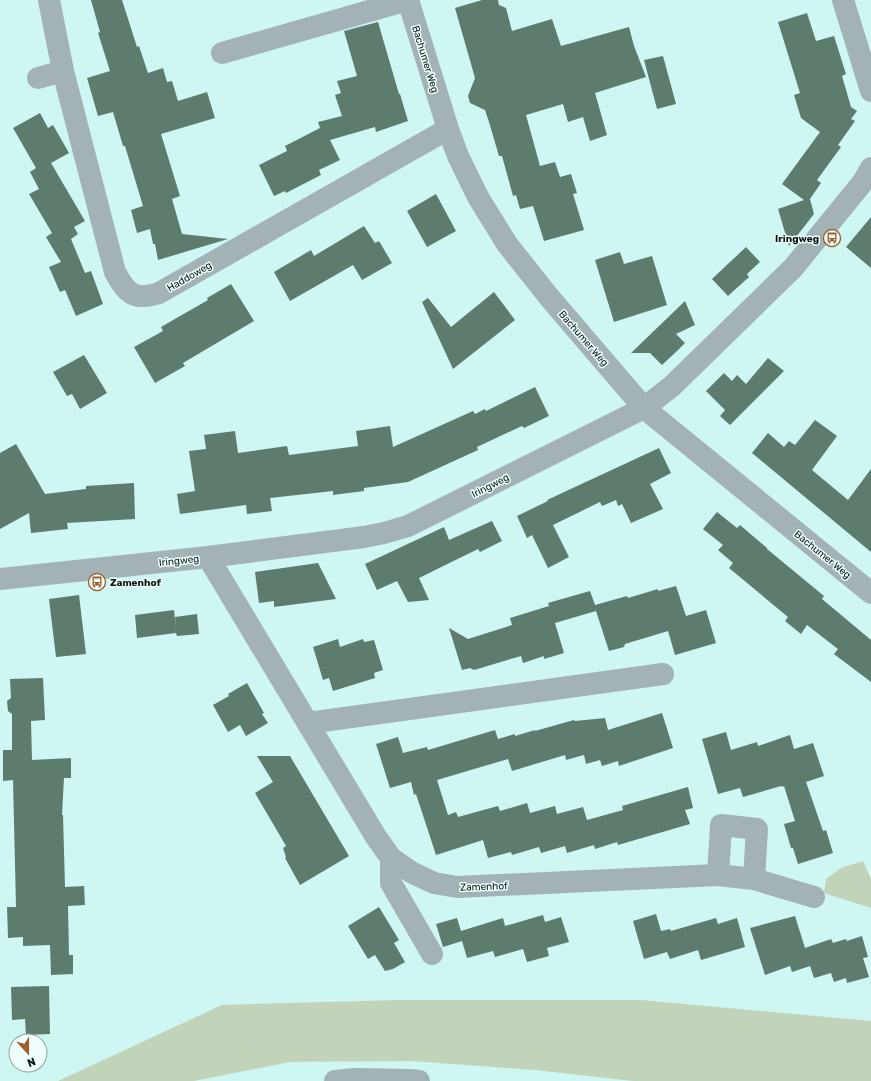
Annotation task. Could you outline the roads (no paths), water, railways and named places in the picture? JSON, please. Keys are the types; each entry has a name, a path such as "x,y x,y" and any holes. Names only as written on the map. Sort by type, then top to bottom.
{"street":[{"name":"Haddoweg","path":"49,0 64,70 115,272 127,290 136,295 147,297 159,293 448,129"},
{"path":"222,53 408,0"},
{"name":"Bachumer Weg","path":"408,0 448,129 458,156 478,197 507,244 549,298 644,408 871,593"},
{"path":"843,0 871,91"},
{"path":"38,78 64,70"},
{"name":"Iringweg","path":"0,579 364,537 408,526 644,408 672,386 793,268 868,180"},
{"name":"Zamenhof","path":"208,556 376,837 391,858 411,872 434,883 457,887 718,875 754,879 814,897"},
{"path":"308,723 663,674"},
{"path":"718,875 721,825 757,829 754,879"},
{"path":"391,858 391,883 432,954"},
{"path":"335,1081 354,1079 419,1081"}],"place":[{"name":"Iringweg","path":"832,238"},
{"name":"Zamenhof","path":"97,582"}]}
